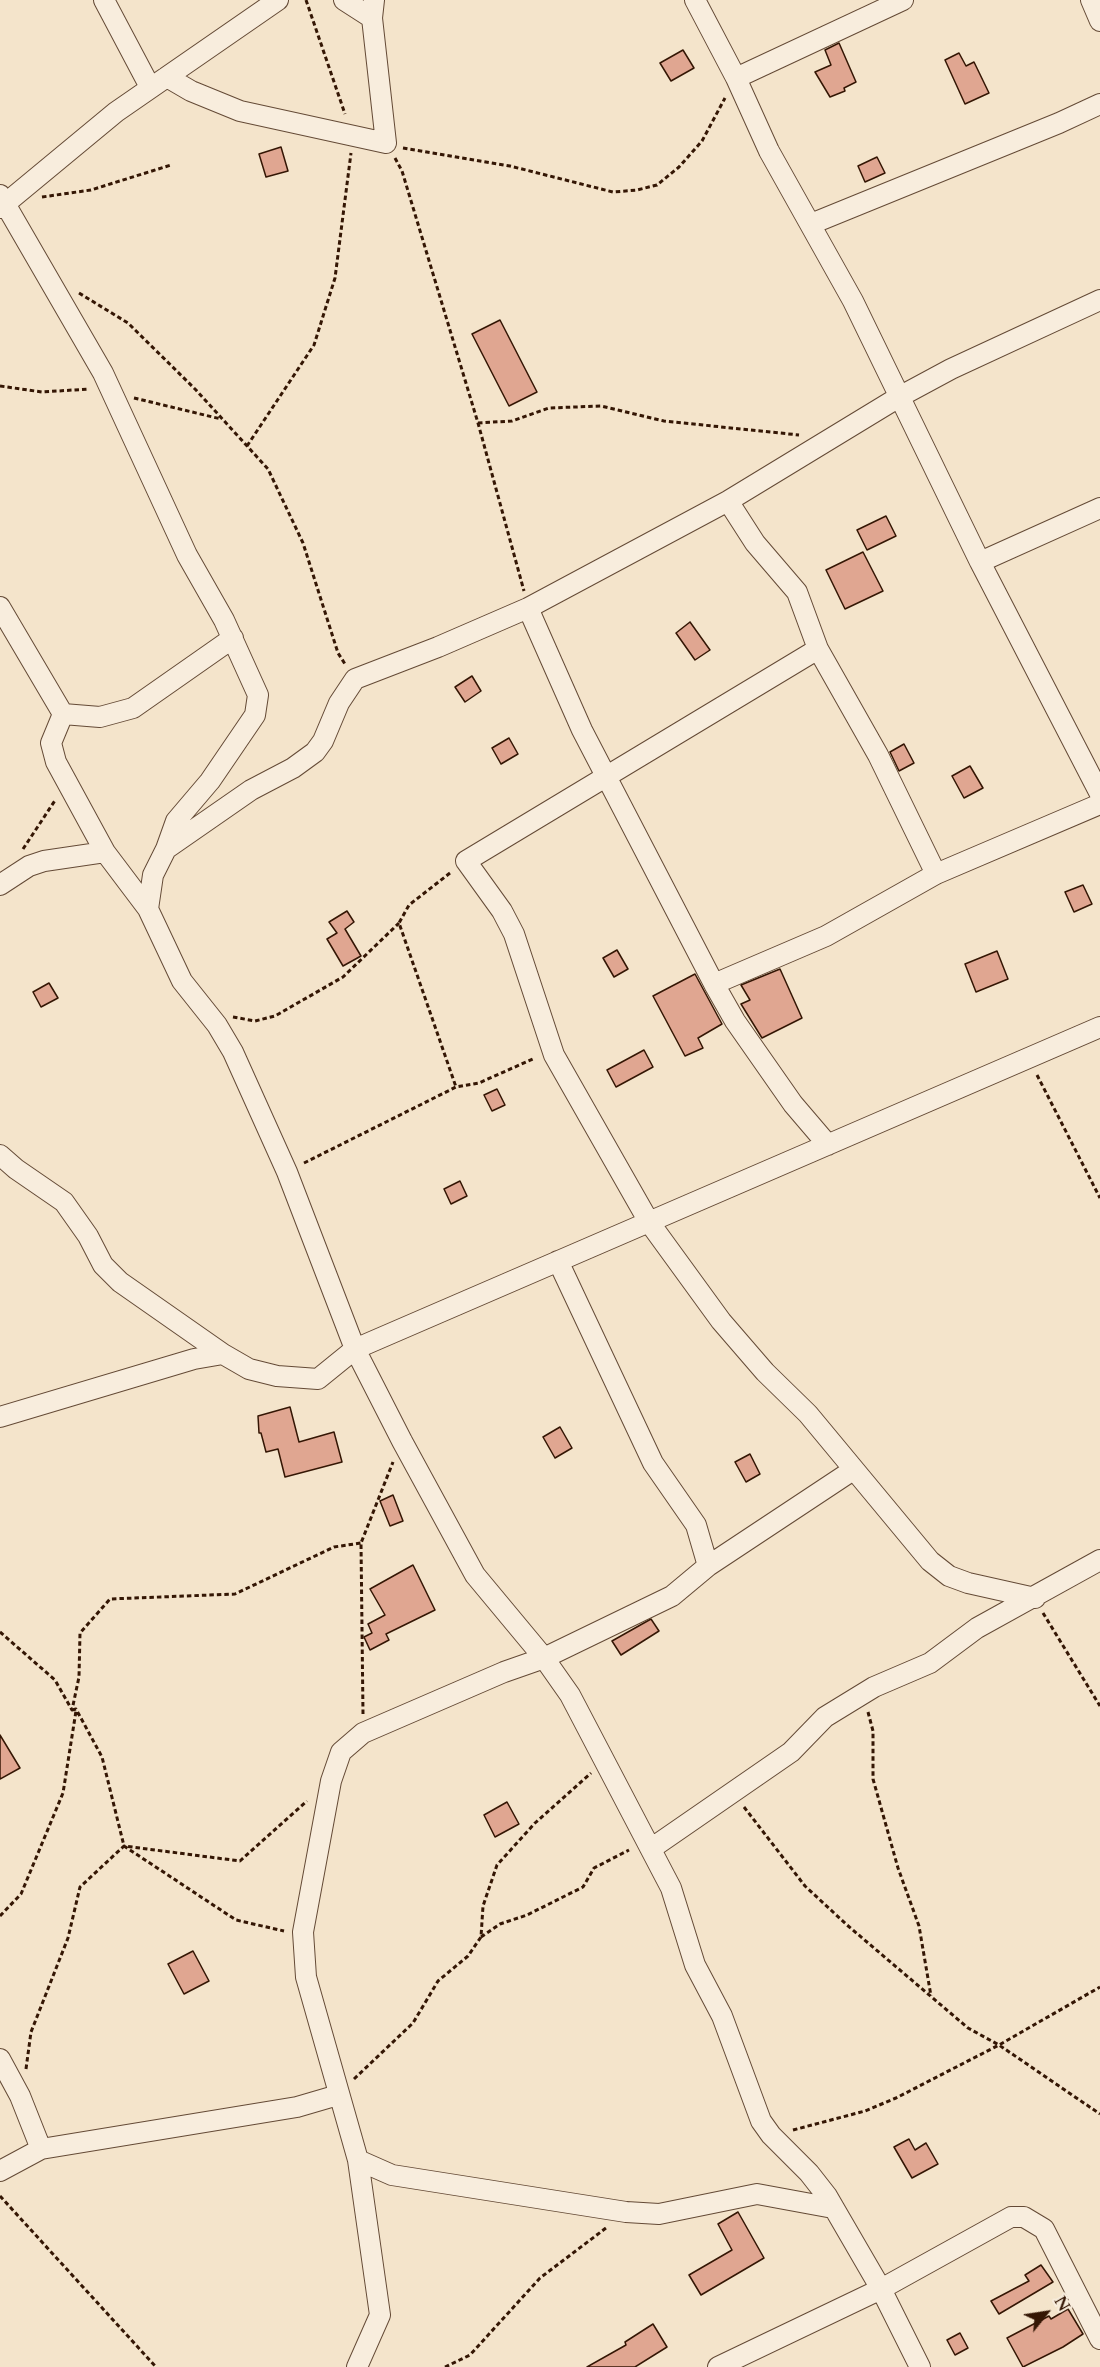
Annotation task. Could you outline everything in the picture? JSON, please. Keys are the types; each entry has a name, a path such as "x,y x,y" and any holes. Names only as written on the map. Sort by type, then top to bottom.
{"street":[{"path":"104,0 159,82 191,91 240,111 386,143 373,9 344,0"},
{"path":"148,909 153,875 176,821 210,782 255,715 258,695 233,638 187,555 103,374 2,202 159,82 278,0"},
{"path":"695,0 736,78 769,151 853,301 980,561 1100,794"},
{"path":"736,78 903,0"},
{"path":"1090,0 1100,21"},
{"path":"811,224 932,176 1100,104"},
{"path":"166,849 251,790 293,768 315,752 323,741 339,703 355,679 438,647 528,608 728,501 900,397 951,369 1100,300"},
{"path":"728,501 755,543 797,592 819,649 878,755 936,874"},
{"path":"980,561 1100,508"},
{"path":"0,607 63,714"},
{"path":"528,608 605,775 714,984 735,1021 779,1085 828,1145"},
{"path":"63,714 100,717 133,708 233,638"},
{"path":"819,649 605,775 466,861 502,911 514,934 554,1055 649,1222 721,1321 765,1372 808,1414 930,1561 949,1576 1035,1598"},
{"path":"63,714 51,743 56,762 105,852 148,909 182,981 225,1037 287,1172 355,1349 402,1441 475,1575 544,1658 570,1695 652,1848 670,1888 694,1965 722,2016 761,2121 771,2135 809,2173 833,2208 881,2289 920,2367"},
{"path":"714,984 826,936 936,874 1100,804"},
{"path":"0,885 29,866 44,861 105,852"},
{"path":"0,1155 15,1169 64,1202 88,1236 103,1265 120,1282 249,1370 277,1376 318,1379 355,1349 1100,1027"},
{"path":"558,1261 653,1463 696,1525 708,1566"},
{"path":"0,1418 194,1359 223,1354"},
{"path":"357,2367 380,2315 358,2160 306,1977 303,1932 331,1780 341,1752 363,1733 504,1672 544,1658 672,1596 708,1566 853,1470"},
{"path":"652,1848 791,1752 825,1717 863,1694 930,1663 977,1628 1035,1598 1100,1560"},
{"path":"0,2058 20,2096 41,2149"},
{"path":"0,2171 41,2149 297,2107 338,2095"},
{"path":"358,2160 392,2175 626,2212 659,2214 757,2194 833,2208"},
{"path":"718,2367 881,2289 1011,2217 1024,2217 1044,2229 1100,2339"}],"path":[{"path":"247,446 315,345 335,278 353,135 306,0"},
{"path":"386,143 415,151 510,166 613,192 637,190 657,185 702,141 736,78"},
{"path":"386,143 402,171 478,423 528,608"},
{"path":"2,202 91,190 171,165"},
{"path":"72,289 128,323 196,390 268,470 298,532 338,653 355,679"},
{"path":"478,423 512,422 549,408 601,406 664,422 833,439"},
{"path":"18,856 67,783"},
{"path":"225,1014 255,1021 275,1016 343,977 399,923 409,905 466,861"},
{"path":"399,923 456,1087"},
{"path":"287,1172 456,1087 479,1083 522,1062 554,1055"},
{"path":"1028,1058 1100,1198"},
{"path":"363,1733 361,1543 402,1441"},
{"path":"0,1916 21,1894 63,1793 80,1677 80,1633 110,1599 235,1594 334,1547 361,1543"},
{"path":"1035,1598 1100,1706"},
{"path":"0,1632 55,1680 102,1757 124,1846 236,1920 277,1931 303,1932"},
{"path":"863,1694 873,1731 873,1779 898,1868 919,1926 932,1998"},
{"path":"481,1937 483,1906 497,1865 542,1816 606,1761"},
{"path":"124,1846 240,1862 331,1780"},
{"path":"733,1794 818,1899 968,2028 999,2045 1100,2114"},
{"path":"20,2096 32,2032 68,1938 80,1887 124,1846"},
{"path":"338,2095 413,2023 438,1981 468,1956 481,1937 501,1924 583,1887 594,1868 628,1850 652,1848"},
{"path":"771,2135 865,2111 999,2045 1100,1987"},
{"path":"0,2196 156,2367"},
{"path":"445,2367 470,2355 540,2278 626,2212"}],"building":[{"path":"839,43 856,82 844,88 845,91 830,97 815,72 831,65 825,50"},
{"path":"683,50 694,68 671,81 660,63"},
{"path":"959,53 966,66 974,62 989,93 965,104 945,60"},
{"path":"281,147 288,171 266,177 259,154"},
{"path":"877,157 885,173 865,182 858,166"},
{"path":"500,320 537,392 509,406 472,334"},
{"path":"886,516 896,536 867,550 857,530"},
{"path":"863,552 883,591 845,609 826,570"},
{"path":"690,622 710,650 695,660 676,633"},
{"path":"472,676 481,691 465,702 455,687"},
{"path":"509,738 518,754 501,764 492,748"},
{"path":"904,744 914,763 899,771 890,752"},
{"path":"970,766 983,788 964,798 952,776"},
{"path":"1083,885 1092,904 1074,912 1065,892"},
{"path":"347,911 354,922 345,929 361,956 343,966 327,939 337,933 329,922"},
{"path":"617,950 628,969 614,977 603,958"},
{"path":"997,951 1008,979 976,992 965,964"},
{"path":"780,969 802,1018 762,1038 741,1004 750,1000 741,985"},
{"path":"695,974 722,1024 698,1038 703,1048 685,1056 653,996"},
{"path":"49,983 58,998 41,1007 33,992"},
{"path":"644,1050 653,1067 616,1087 607,1070"},
{"path":"497,1089 505,1105 492,1111 484,1095"},
{"path":"460,1181 467,1196 451,1204 444,1189"},
{"path":"290,1407 299,1442 334,1432 342,1462 285,1477 278,1449 266,1452 261,1433 259,1433 258,1416"},
{"path":"560,1427 572,1448 555,1458 543,1437"},
{"path":"750,1454 760,1474 746,1482 735,1462"},
{"path":"393,1495 403,1521 390,1526 380,1501"},
{"path":"413,1565 435,1610 386,1634 389,1640 370,1650 364,1637 372,1633 368,1624 385,1615 370,1589"},
{"path":"651,1619 659,1631 621,1655 612,1641"},
{"path":"0,1735 20,1768 0,1779"},
{"path":"507,1802 519,1824 495,1837 484,1815"},
{"path":"193,1951 209,1981 184,1994 168,1964"},
{"path":"909,2139 915,2150 926,2143 938,2164 912,2178 894,2147"},
{"path":"738,2212 764,2258 701,2295 689,2275 732,2250 718,2224"},
{"path":"1041,2265 1053,2282 999,2314 991,2301 1029,2281 1025,2275"},
{"path":"1068,2309 1083,2334 1023,2367 1007,2338 1049,2316 1051,2319"},
{"path":"653,2324 667,2347 635,2367 587,2367 626,2345 625,2342"},
{"path":"960,2333 968,2348 955,2355 947,2340"}]}
